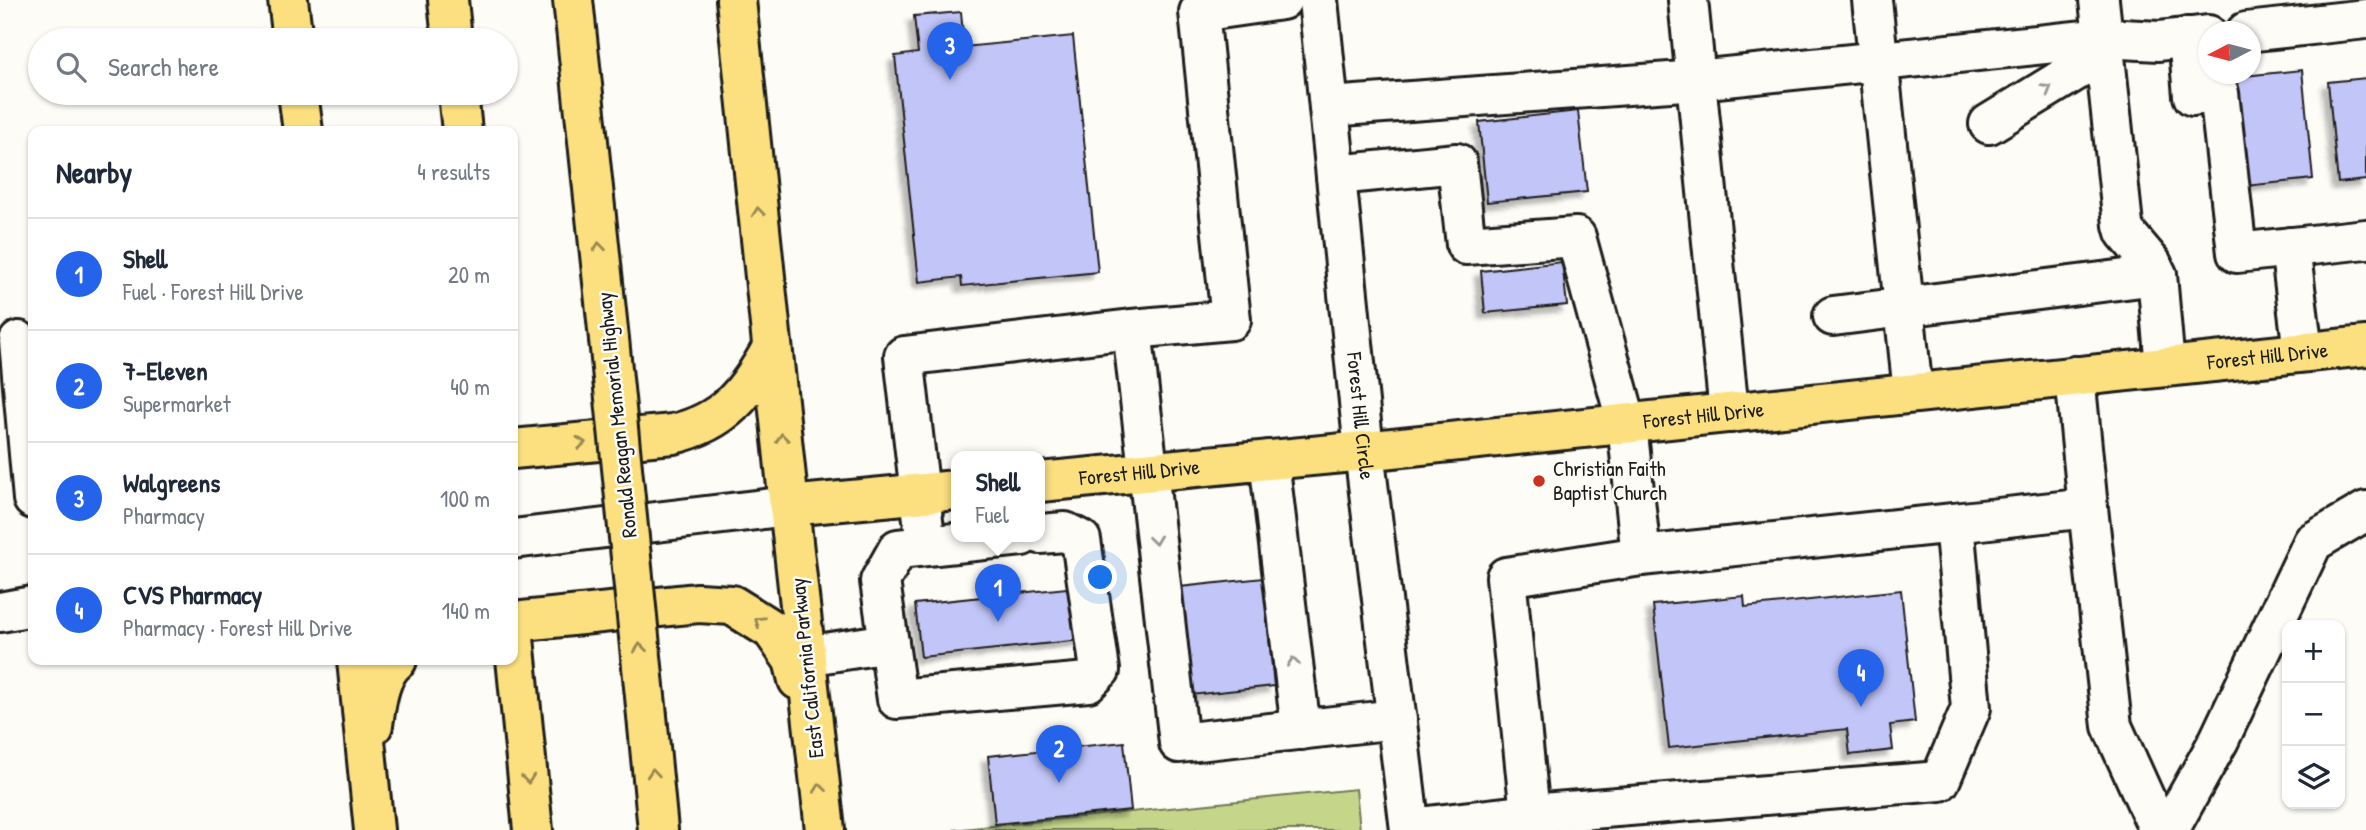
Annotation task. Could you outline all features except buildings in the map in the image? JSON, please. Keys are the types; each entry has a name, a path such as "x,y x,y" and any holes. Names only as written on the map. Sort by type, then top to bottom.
{"main road":[{"path":"288,0 291,28"},
{"path":"448,0 451,28"},
{"name":"Ronald Reagan Memorial Highway","path":"573,0 658,830"},
{"name":"East California Parkway","path":"736,0 825,830"},
{"path":"300,105 302,126"},
{"path":"459,105 461,126"},
{"name":"Forest Hill Drive","path":"1049,481 1364,452 2366,346"},
{"path":"518,448 696,429 735,402 752,383 772,348"},
{"path":"789,506 939,492"},
{"path":"518,621 698,603 732,605 772,631 793,660 814,747"},
{"path":"357,665 374,830"},
{"path":"367,765 378,692 392,665"},
{"path":"517,665 533,830"}],"street":[{"path":"926,546 939,492 904,356 1231,320 1198,6 1282,0"},
{"name":"Forest Hill Circle","path":"1318,0 1364,452 1410,829"},
{"path":"1689,0 1729,413"},
{"path":"1872,0 1913,393"},
{"path":"2099,0 2124,232 2144,252 2157,275 2165,367"},
{"path":"2261,30 2366,19"},
{"path":"1329,107 1697,80 1879,61 2104,46 2198,36 2193,96 2219,93 2238,253 2366,239"},
{"path":"1989,124 2104,46"},
{"path":"1336,175 1457,163 1466,245 1576,237 1627,424 1641,556"},
{"path":"2290,247 2303,352"},
{"path":"1833,316 2157,275"},
{"path":"1132,329 1179,743 1397,719"},
{"path":"19,341 28,443"},
{"path":"2075,376 2112,726 2159,830"},
{"path":"1269,460 1301,730"},
{"path":"964,542 898,549 880,581 897,699 1088,682 1100,670 1081,540 1053,533 1049,481"},
{"path":"518,538 789,506"},
{"path":"1530,814 1506,577 1641,556 2088,508"},
{"path":"2169,830 2219,740 2314,542 2366,511"},
{"path":"1410,829 1530,814 1940,781 1971,708 1954,523"},
{"path":"0,612 28,607"},
{"path":"805,656 890,643"}],"green space":[{"path":"1356,789 1360,830 953,830"}],"place":[{"name":"Walgreens","path":"950,80"},
{"name":"Christian Faith Baptist Church","path":"1539,481"},
{"name":"Shell","path":"998,622"},
{"name":"CVS Pharmacy","path":"1861,707"},
{"name":"7-Eleven","path":"1059,783"}]}
